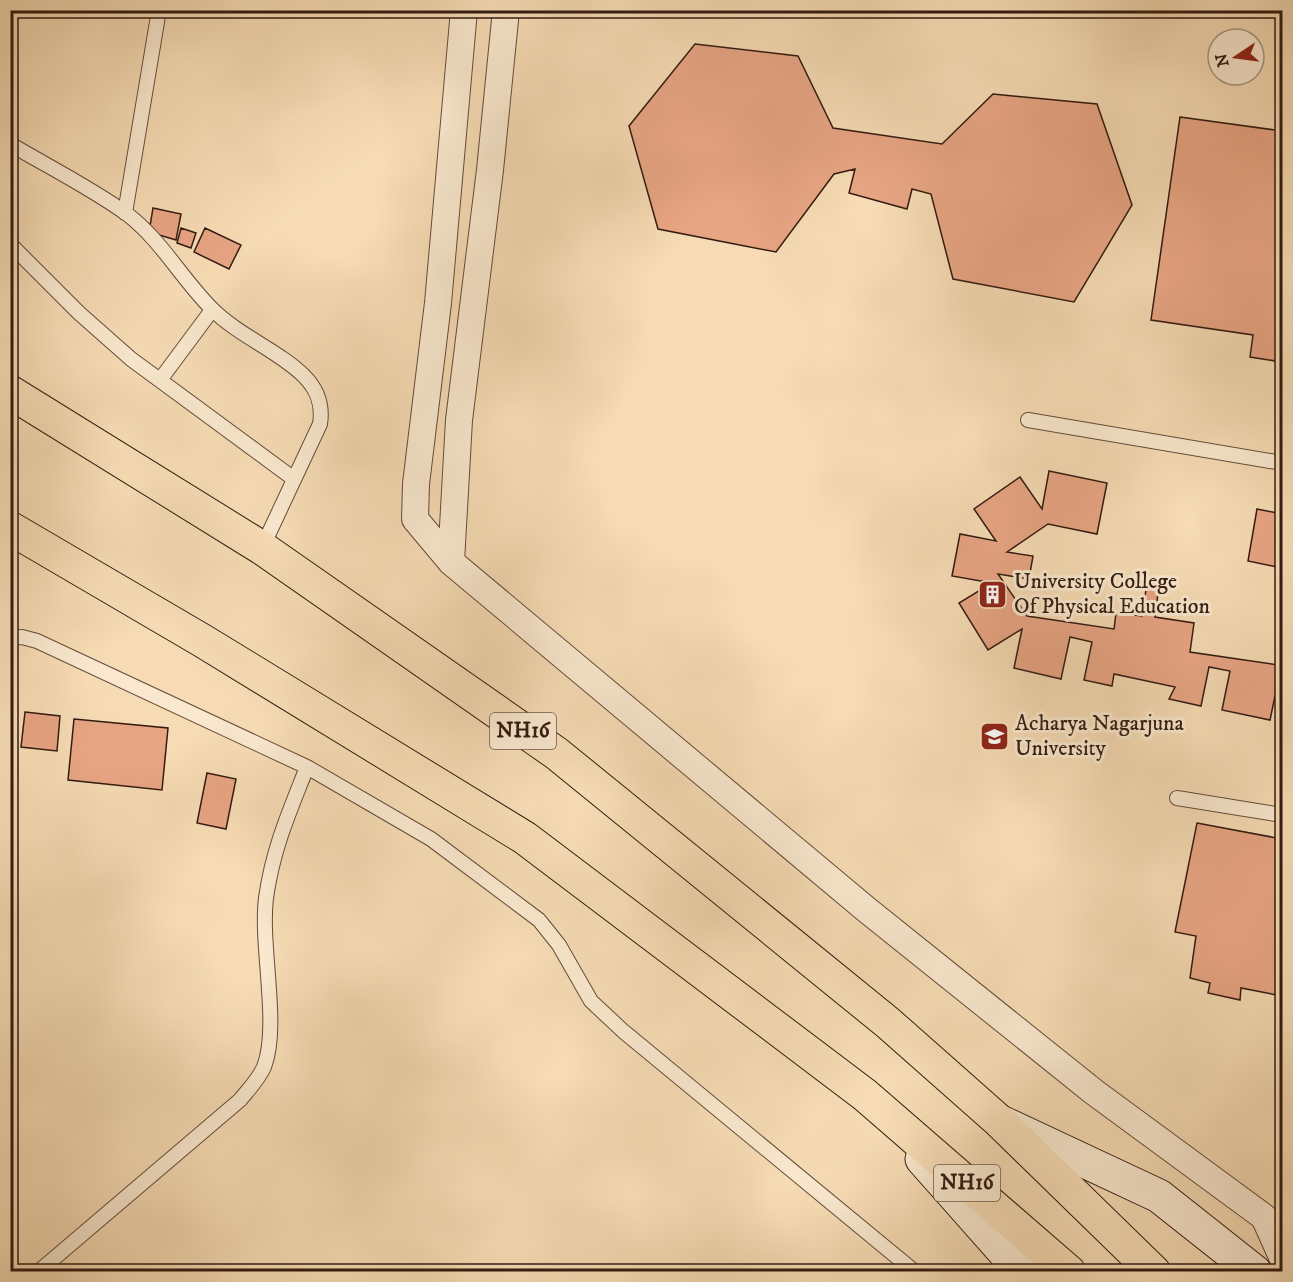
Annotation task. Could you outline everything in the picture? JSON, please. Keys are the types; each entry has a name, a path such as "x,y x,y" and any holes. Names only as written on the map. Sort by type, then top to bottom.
{"highway":[{"name":"NH16","path":"10,392 262,548 556,753 887,1022 999,1121 1154,1272"},
{"name":"NH16","path":"10,528 213,647 525,838 865,1095 1069,1272"}],"main road":[{"path":"865,1095 1022,1272"},
{"path":"999,1121 1159,1196 1255,1272"}],"street":[{"path":"464,10 438,303 416,484 415,519 451,562 895,932 1095,1092 1264,1217 1282,1257"},
{"path":"451,562 459,420 490,170 506,10"}],"lane":[{"path":"125,213 159,10"},
{"path":"10,144 125,213 149,232 212,310 234,328 303,375 316,392 323,408 320,424 262,548"},
{"path":"10,244 79,314 160,380 294,480"},
{"path":"160,380 212,310"},
{"path":"1029,420 1282,463"},
{"path":"10,638 22,637 37,641 307,768 430,839 539,920 559,945 591,1001 623,1031 915,1272"},
{"path":"38,1272 240,1100 256,1081 264,1065 270,1034 265,934 266,900 275,849 307,768"},
{"path":"1178,798 1282,815"}],"building":[{"path":"695,44 798,56 833,128 942,144 993,94 1097,104 1132,205 1074,302 953,279 931,194 912,189 907,209 849,193 855,169 834,174 776,252 658,229 629,126"},
{"path":"1180,117 1282,131 1282,362 1250,357 1253,335 1151,320"},
{"path":"153,208 181,214 176,240 149,232"},
{"path":"181,228 196,233 191,248 177,243"},
{"path":"205,228 241,245 229,269 194,252"},
{"name":"University College Of Physical Education","path":"1049,471 1107,483 1097,534 1048,524 1007,552 1033,556 1029,579 998,574 1027,616 1114,629 1116,613 1142,616 1147,583 1159,585 1155,617 1194,623 1190,652 1278,665 1282,662 1282,683 1279,677 1270,720 1222,710 1230,671 1209,667 1201,706 1169,699 1175,687 1114,674 1112,686 1084,680 1092,642 1070,637 1061,679 1014,668 1022,629 988,650 959,603 992,583 952,576 960,534 996,541 974,509 1020,477 1042,509"},
{"name":"University College Of Physical Education","path":"1257,509 1282,514 1282,568 1248,561"},
{"path":"25,712 60,716 57,751 21,747"},
{"path":"74,719 168,728 162,790 68,780"},
{"path":"207,773 236,779 226,829 197,823"},
{"path":"1197,823 1282,839 1282,996 1241,988 1240,1000 1208,993 1210,983 1190,978 1196,936 1175,932"}],"place":[{"name":"University College Of Physical Education","path":"993,594"},
{"name":"Acharya Nagarjuna University","path":"994,736"}]}
